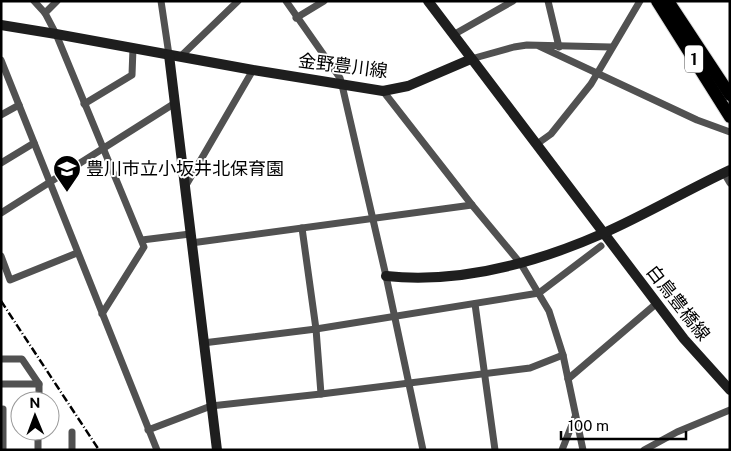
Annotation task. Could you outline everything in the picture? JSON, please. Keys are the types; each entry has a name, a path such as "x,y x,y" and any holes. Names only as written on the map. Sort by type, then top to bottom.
{"highway":[{"name":"1","path":"657,1 730,117"},
{"name":"1","path":"668,1 730,96"}],"main road":[{"path":"428,1 604,233"},
{"name":"金野豊川線","path":"1,25 383,91 408,86 471,59"},
{"path":"169,55 217,450"},
{"path":"386,276 457,276 521,264 604,233 727,171"},
{"name":"白鳥豊橋線","path":"604,233 684,339 730,390"}],"street":[{"path":"34,1 45,13 56,34 144,247 102,314"},
{"path":"45,13 57,1"},
{"path":"161,1 169,55"},
{"path":"180,57 238,1"},
{"path":"286,1 296,18 340,78 386,276 423,450"},
{"path":"296,18 324,1"},
{"path":"453,35 513,1"},
{"path":"548,1 560,47"},
{"path":"537,144 551,134 597,73 640,1"},
{"path":"540,46 697,120 730,132"},
{"path":"471,59 514,47 611,47"},
{"path":"84,104 132,75 133,48"},
{"path":"1,60 4,74 34,143 156,450"},
{"path":"185,188 253,70"},
{"path":"383,91 472,205 521,264 539,293 555,325 583,450"},
{"path":"1,213 174,103"},
{"path":"1,115 18,105"},
{"path":"1,162 34,143"},
{"path":"727,171 730,183"},
{"path":"142,240 191,238 302,228 472,205"},
{"path":"302,228 316,329 321,394"},
{"path":"203,343 316,329 539,293 601,246"},
{"path":"1,256 10,280 78,253"},
{"path":"568,379 657,303"},
{"path":"475,304 495,450"},
{"path":"148,430 211,406 530,368 563,355"},
{"path":"1,359 22,359 39,384 39,391"},
{"path":"1,384 39,384"},
{"path":"3,408 3,450"},
{"path":"644,450 677,432 730,410"},
{"path":"562,450 575,417"},
{"path":"72,432 72,450"}],"railway":[{"path":"1,301 99,450"}],"place":[{"name":"豊川市立小坂井北保育園","path":"67,193"}]}
